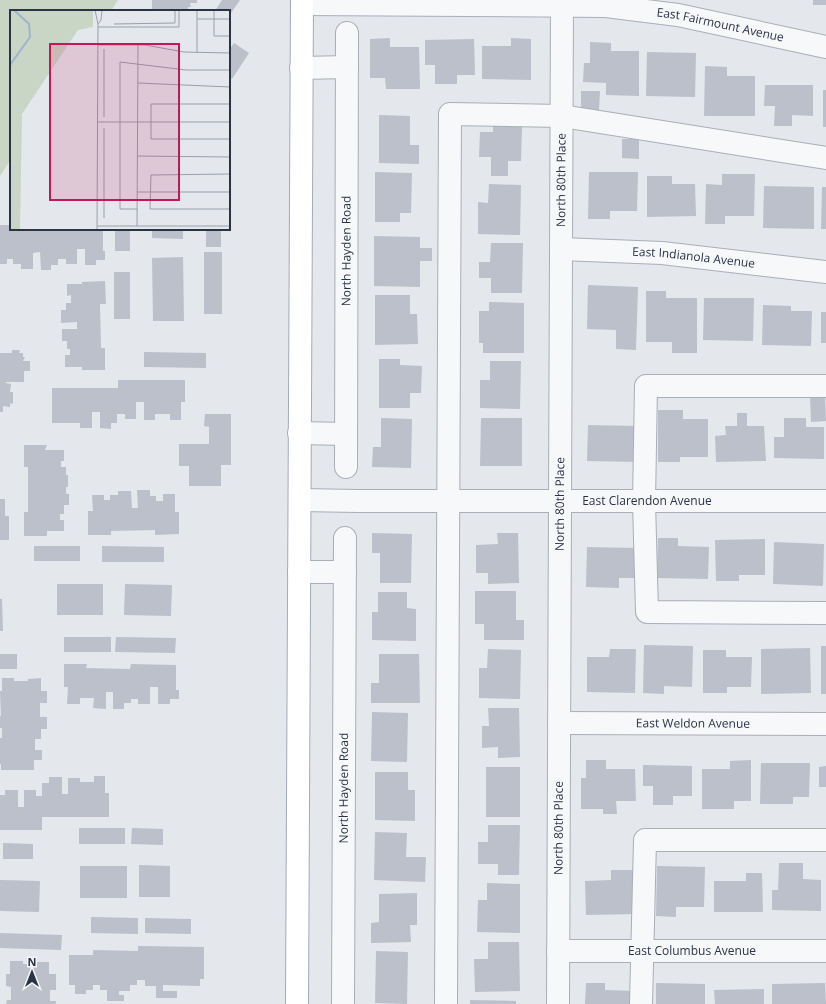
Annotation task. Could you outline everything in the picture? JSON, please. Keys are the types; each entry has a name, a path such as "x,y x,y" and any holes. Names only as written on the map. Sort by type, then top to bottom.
{"main road":[{"path":"297,1004 302,2"}],"street":[{"name":"East Fairmount Avenue","path":"302,2 606,6 678,15 826,47"},
{"name":"North 80th Place","path":"558,1004 562,5"},
{"name":"North Hayden Road","path":"346,467 347,33"},
{"path":"301,68 347,68"},
{"path":"446,1004 450,114 562,116 826,158"},
{"name":"East Indianola Avenue","path":"561,249 662,253 826,272"},
{"path":"826,386 646,386 644,502 646,612 826,613"},
{"path":"299,433 346,434"},
{"name":"East Clarendon Avenue","path":"300,500 644,502 826,501"},
{"name":"North Hayden Road","path":"343,1004 345,538"},
{"path":"299,572 345,572"},
{"name":"East Weldon Avenue","path":"560,723 826,724"},
{"path":"641,1004 645,840 826,840"},
{"name":"East Columbus Avenue","path":"558,951 826,951"}],"green space":[{"path":"0,0 118,0 112,10 10,10 10,161 0,176"}],"building":[{"path":"152,0 197,0 197,3 190,3 191,7 188,7 188,10 133,10 152,9"},
{"path":"222,0 240,0 230,15 230,10 216,10"},
{"path":"813,0 826,0 826,5 813,5"},
{"path":"390,38 390,47 419,47 420,89 386,89 385,78 370,78 370,39"},
{"path":"511,38 531,39 531,80 482,79 482,46 511,46"},
{"path":"474,39 475,75 457,75 457,84 435,84 435,65 425,65 425,40"},
{"path":"590,42 611,43 611,51 639,51 639,96 606,95 606,83 583,82 584,63 590,63"},
{"path":"234,43 249,53 232,79 230,78 230,49"},
{"path":"647,52 696,53 695,97 646,96"},
{"path":"705,66 727,67 727,76 755,76 755,116 704,116"},
{"path":"765,85 813,85 813,116 792,115 792,126 774,126 775,106 764,106"},
{"path":"823,90 826,90 826,127 823,127"},
{"path":"581,91 600,91 599,110 581,110"},
{"path":"379,115 410,116 410,145 419,145 419,164 379,163"},
{"path":"493,126 522,127 521,161 508,161 508,176 491,176 491,157 479,157 480,132 493,132"},
{"path":"622,139 639,139 639,159 622,158"},
{"path":"375,172 412,173 411,213 400,213 400,222 375,222"},
{"path":"589,172 638,172 637,211 610,211 610,219 588,219"},
{"path":"722,174 755,174 754,216 725,216 725,224 705,224 706,184 722,185"},
{"path":"647,176 672,176 672,184 695,184 696,216 647,217"},
{"path":"489,184 521,185 520,235 478,234 478,202 488,203"},
{"path":"764,186 814,187 814,229 763,228"},
{"path":"822,187 826,187 826,229 821,229"},
{"path":"0,225 10,225 10,230 103,230 103,251 105,251 105,260 96,260 96,265 85,265 85,249 77,249 77,264 66,264 66,259 58,259 58,265 51,265 51,270 41,270 40,252 33,253 33,269 21,269 21,264 13,264 13,259 7,259 7,264 0,264"},
{"path":"115,230 130,230 130,251 115,251"},
{"path":"152,230 183,230 183,239 152,238"},
{"path":"206,230 221,230 221,247 206,247"},
{"path":"374,236 420,237 420,248 432,248 432,261 420,261 420,287 374,286"},
{"path":"491,243 523,243 522,293 491,293 491,278 479,278 479,262 490,262"},
{"path":"204,252 222,252 222,314 204,314"},
{"path":"183,257 184,321 153,321 152,258"},
{"path":"114,272 130,272 130,319 114,319"},
{"path":"105,281 106,304 100,304 101,348 105,348 105,370 82,370 82,367 65,367 65,355 70,355 70,349 67,349 67,341 62,341 62,329 77,329 77,322 61,323 61,310 66,310 66,303 71,303 71,295 67,296 67,284"},
{"path":"588,285 638,287 636,350 616,349 616,330 587,329"},
{"path":"646,291 666,291 666,298 697,298 697,353 672,353 672,342 646,342"},
{"path":"375,295 410,295 410,314 417,314 418,344 375,345"},
{"path":"704,298 754,298 753,341 703,340"},
{"path":"489,302 524,303 524,353 483,353 483,343 479,343 479,311 489,311"},
{"path":"763,305 791,306 791,311 812,311 811,346 762,345"},
{"path":"821,312 826,312 826,343 821,343"},
{"path":"12,350 20,350 19,353 23,353 23,357 25,357 23,361 30,361 30,371 24,371 24,382 6,382 11,384 10,392 13,392 13,404 10,403 10,407 3,406 3,412 0,412 0,353 12,353"},
{"path":"144,352 206,353 206,368 144,367"},
{"path":"379,359 400,359 400,365 422,366 421,393 410,393 410,408 379,408"},
{"path":"490,361 521,361 520,409 480,408 480,380 490,380"},
{"path":"118,380 185,380 185,402 181,402 181,420 170,420 170,414 155,414 155,420 144,420 144,402 136,402 136,419 125,419 125,414 117,414 117,423 111,423 111,429 100,428 100,412 92,412 92,428 80,428 80,423 52,423 52,388 118,388"},
{"path":"825,395 826,421 811,422 810,396"},
{"path":"658,410 683,410 683,419 708,419 708,457 680,457 680,462 658,462"},
{"path":"737,413 747,413 747,426 764,426 766,461 716,462 715,436 726,435 725,426 737,426"},
{"path":"205,414 231,414 231,465 221,465 221,486 189,486 189,466 179,466 179,444 209,444 209,427 204,426"},
{"path":"381,418 412,419 411,468 372,467 373,447 381,447"},
{"path":"481,418 522,418 522,466 480,466"},
{"path":"784,418 806,418 806,427 824,427 824,459 774,458 774,437 784,437"},
{"path":"588,425 638,426 637,462 587,461"},
{"path":"24,445 47,445 45,450 64,450 64,461 61,461 61,467 66,467 66,475 68,475 68,487 66,487 66,494 69,494 69,505 64,505 64,514 60,514 60,520 64,520 64,531 47,531 47,536 24,536 24,512 28,512 28,467 24,467"},
{"path":"137,490 150,490 150,496 156,496 156,501 163,501 163,494 175,494 175,512 179,512 179,534 155,535 155,530 111,531 111,535 88,535 88,511 93,511 92,495 104,495 104,500 110,500 110,495 118,495 118,491 131,491 132,508 138,508"},
{"path":"0,499 5,499 5,516 9,516 9,540 0,540"},
{"path":"372,533 412,534 411,583 380,583 380,553 372,553"},
{"path":"497,533 518,533 519,583 488,584 488,573 476,573 476,545 498,544"},
{"path":"658,538 678,538 678,546 709,547 708,579 657,578"},
{"path":"765,539 765,575 739,575 739,581 716,581 715,540"},
{"path":"774,542 824,544 823,586 773,584"},
{"path":"34,546 80,546 80,561 34,561"},
{"path":"102,546 164,547 164,562 102,562"},
{"path":"587,547 637,548 637,578 619,578 619,588 586,587"},
{"path":"57,584 103,584 103,615 57,615"},
{"path":"125,584 172,585 171,616 124,615"},
{"path":"475,591 516,591 516,620 524,620 524,640 484,640 484,624 475,624"},
{"path":"378,592 407,592 407,608 416,609 416,641 372,640 372,612 378,612"},
{"path":"0,599 2,599 3,631 0,631"},
{"path":"64,637 111,637 111,652 64,652"},
{"path":"116,637 176,638 175,653 115,652"},
{"path":"644,645 693,646 692,687 664,686 664,694 643,693"},
{"path":"821,646 826,646 826,694 821,694"},
{"path":"810,648 811,693 761,694 761,649"},
{"path":"488,649 521,650 520,699 479,698 479,668 487,668"},
{"path":"610,649 636,649 635,693 587,692 587,657 609,657"},
{"path":"703,650 726,650 726,657 752,657 751,687 727,687 727,693 703,693"},
{"path":"0,654 17,654 17,669 0,669"},
{"path":"379,654 419,654 420,703 371,703 371,683 379,683"},
{"path":"64,664 87,664 86,668 130,669 131,664 176,665 176,690 179,690 179,699 170,699 170,704 158,704 158,687 150,687 150,704 138,704 138,699 131,699 131,703 124,703 124,709 113,709 113,692 106,692 106,709 93,708 94,698 80,698 80,704 67,704 68,687 64,687"},
{"path":"2,678 14,678 14,681 28,681 28,679 41,678 41,691 47,691 47,703 40,703 40,717 47,717 47,729 41,729 41,739 35,739 35,750 42,750 42,760 34,760 34,770 1,770 0,738 2,738 2,728 0,728 0,691 2,691"},
{"path":"488,708 519,708 520,757 498,758 498,747 482,748 482,726 489,726"},
{"path":"372,712 408,713 407,762 371,761"},
{"path":"586,760 606,760 606,769 635,769 636,801 616,801 617,814 603,814 603,809 581,809 581,778 586,778"},
{"path":"751,760 751,801 734,801 734,809 702,809 702,769 730,769 730,761"},
{"path":"761,763 810,763 809,797 793,797 793,804 760,804"},
{"path":"643,765 692,766 692,796 673,796 673,805 653,805 653,786 643,786"},
{"path":"826,766 826,787 819,787 819,767"},
{"path":"486,767 520,767 520,817 486,817"},
{"path":"375,772 408,772 408,790 415,790 415,821 375,820"},
{"path":"94,776 105,776 105,793 109,793 109,817 42,817 42,830 0,830 0,795 5,795 5,790 18,790 18,807 24,807 24,790 36,790 36,796 42,796 42,783 49,783 49,777 62,777 62,794 68,794 68,778 80,778 80,782 94,782"},
{"path":"488,825 520,825 519,875 498,875 498,864 478,864 478,842 488,842"},
{"path":"79,828 125,828 125,844 79,844"},
{"path":"132,828 163,829 163,845 131,844"},
{"path":"375,832 407,833 406,857 426,857 425,882 374,880"},
{"path":"3,843 33,844 33,859 3,859"},
{"path":"779,863 803,863 803,879 821,880 821,911 772,910 772,890 778,890"},
{"path":"139,865 170,866 170,897 139,897"},
{"path":"80,866 127,866 127,898 80,898"},
{"path":"657,866 705,867 704,907 676,907 676,917 656,916"},
{"path":"611,870 635,870 636,914 586,915 585,881 611,880"},
{"path":"746,873 762,873 763,912 714,912 714,881 746,881"},
{"path":"0,880 40,881 39,912 0,911"},
{"path":"487,883 520,884 520,933 477,932 478,900 487,900"},
{"path":"417,893 417,925 410,925 411,942 371,943 371,923 379,922 379,894"},
{"path":"91,917 138,918 138,934 91,933"},
{"path":"145,918 191,919 191,934 145,933"},
{"path":"0,933 62,935 61,950 0,948"},
{"path":"488,942 519,942 520,991 475,992 474,959 488,959"},
{"path":"138,946 204,947 204,979 200,979 200,986 163,985 163,991 177,991 177,998 156,998 156,986 145,986 145,980 137,980 137,985 130,985 130,991 119,991 119,995 124,995 124,1001 107,1001 107,990 100,990 100,985 93,985 93,990 86,990 86,994 75,994 75,985 69,985 69,955 93,955 93,950 138,951"},
{"path":"376,951 408,952 407,1004 375,1003"},
{"path":"10,961 23,961 23,964 49,962 49,974 56,974 56,990 50,990 50,1001 56,1001 56,1004 6,1004 7,1000 11,1000 11,987 6,986 6,974 10,974"},
{"path":"586,983 605,983 605,990 635,991 635,1004 585,1004"},
{"path":"656,983 705,984 705,1004 656,1004"},
{"path":"825,983 826,1004 772,1004 772,984"},
{"path":"764,989 764,1004 715,1004 714,990"},
{"path":"470,1000 516,1001 516,1004 470,1004"}]}
